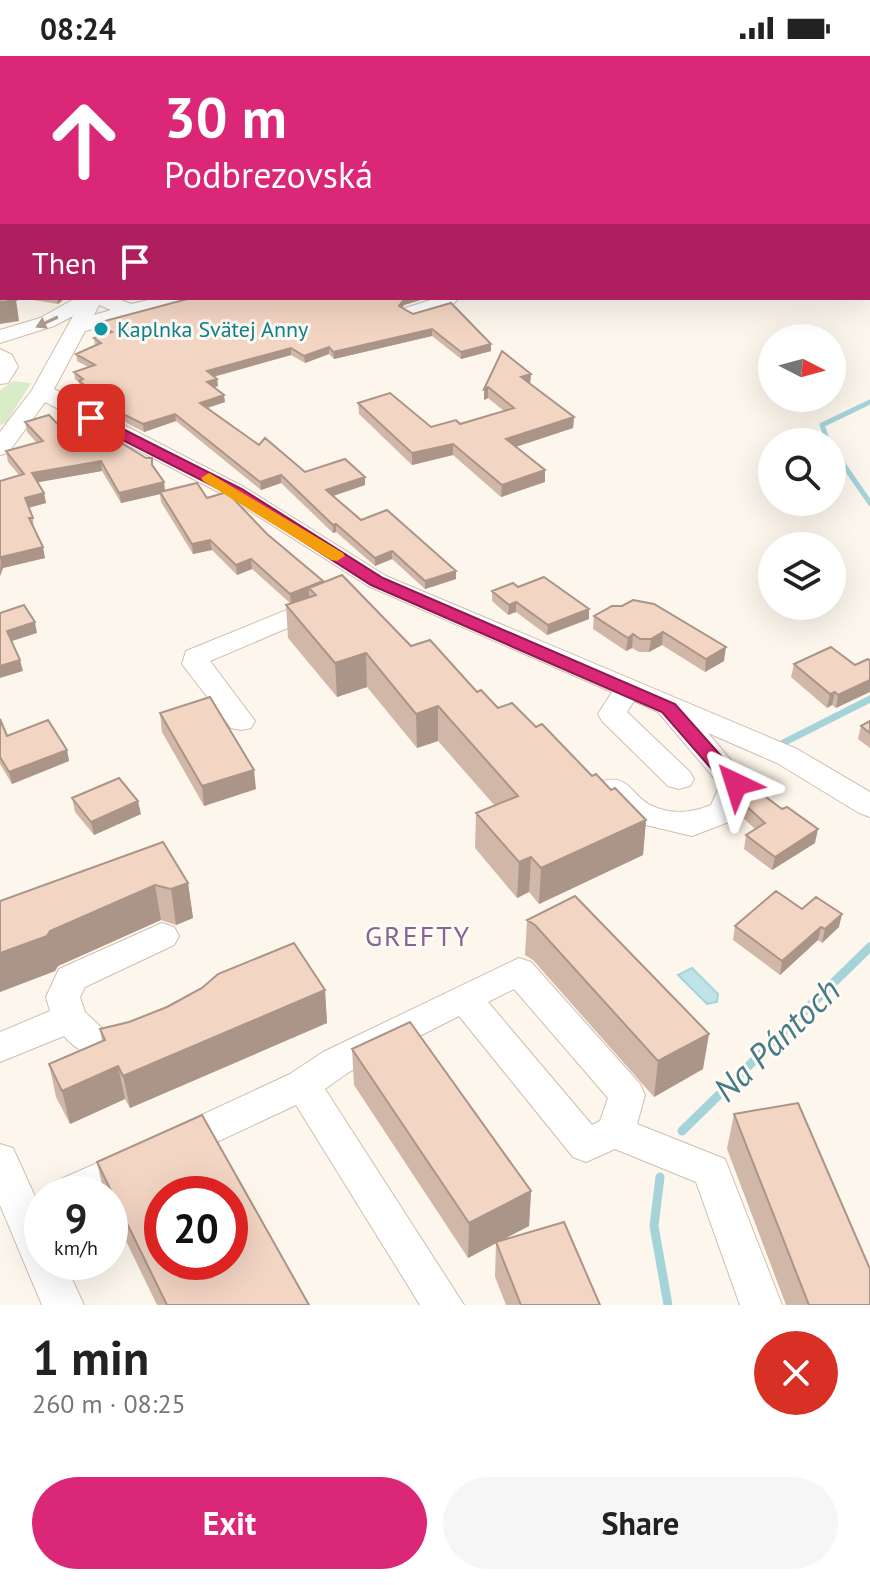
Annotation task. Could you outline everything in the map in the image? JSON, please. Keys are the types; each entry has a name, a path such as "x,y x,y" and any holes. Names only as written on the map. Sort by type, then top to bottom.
{"street":[{"path":"0,337 47,322 90,300"},
{"path":"0,448 42,391 93,300"},
{"path":"100,300 130,310"},
{"path":"80,326 175,300"},
{"path":"412,312 447,300"},
{"path":"0,355 7,367 0,378"},
{"path":"42,391 236,492 357,589 627,690 787,756 870,806"},
{"path":"241,721 196,664 196,657 357,589"},
{"path":"627,690 612,714 679,779"},
{"path":"614,788 640,813 692,825 723,812 736,784 669,708"},
{"path":"162,936 71,978 63,997 70,1018 87,1040 103,1045 114,1044 165,1020"},
{"path":"107,1176 303,1085 336,1062 464,998 519,971 627,1095 616,1131 586,1146 464,998"},
{"path":"0,1048 70,1018"},
{"path":"303,1085 443,1305"},
{"path":"616,1131 640,1144 711,1171 761,1305"},
{"path":"0,1160 24,1196"},
{"path":"52,1280 63,1305"}],"green space":[{"path":"14,381 31,383 6,423 0,425 0,390"}],"water":[{"path":"692,968 718,994 717,1002 707,1004 678,975"}],"building":[{"path":"183,300 404,300 399,306 413,314 451,303 491,344 461,352 432,329 333,352 329,347 304,356 291,348 207,371 217,379 207,382 224,395 200,403 259,445 265,438 305,472 345,459 365,477 326,490 361,520 387,510 456,571 425,581 392,551 375,558 336,524 333,525 281,475 260,482 175,414 143,424 83,394 92,391 79,381 83,379 74,372 95,365 76,354 101,343 94,338 112,332 97,323"},
{"path":"502,351 531,374 521,377 574,417 506,439 545,470 502,485 453,444 412,453 358,403 390,393 431,427 456,420 460,424 514,408 488,387 484,389"},
{"path":"49,415 65,432 92,425 146,458 152,458 152,465 164,482 119,493 101,461 32,473 44,493 25,498 33,518 29,518 43,547 0,559 0,481 24,474 6,451 43,441 25,422"},
{"path":"197,483 207,498 227,492 267,534 323,581 290,594 251,559 236,565 210,540 192,544 160,492"},
{"path":"342,575 411,646 430,640 477,692 481,690 498,708 512,703 536,727 542,724 592,776 596,774 611,790 615,788 646,820 541,868 531,857 519,862 476,813 518,796 438,706 416,714 366,653 335,663 286,605 316,595 309,588"},
{"path":"544,577 589,609 548,625 516,602 509,605 492,591 513,583 518,587"},
{"path":"633,600 654,604 726,647 706,659 663,632 651,639 640,639 633,634 628,638 594,616 612,606 622,606"},
{"path":"24,605 35,622 7,631 20,660 0,666 0,613"},
{"path":"831,647 855,665 868,659 870,680 838,695 835,692 830,694 794,664"},
{"path":"210,697 254,770 202,786 160,713"},
{"path":"0,719 7,736 48,720 67,750 9,772 0,757"},
{"path":"870,721 870,733 861,726"},
{"path":"119,778 138,801 91,822 72,798"},
{"path":"750,785 782,809 787,807 818,829 775,857 746,835 765,823 742,802"},
{"path":"163,842 188,883 171,889 155,885 50,931 47,936 0,953 0,901"},
{"path":"776,891 802,909 816,897 842,914 825,929 821,927 782,961 735,926"},
{"path":"575,896 709,1034 658,1061 535,925 527,920"},
{"path":"294,943 325,990 123,1076 118,1066 62,1091 49,1064 105,1040 100,1029 167,1007 202,988 218,974"},
{"path":"410,1022 531,1191 469,1223 352,1049"},
{"path":"798,1103 870,1269 870,1305 809,1305 734,1114"},
{"path":"202,1115 236,1176 144,1176 144,1258 128,1225 128,1176 104,1176 97,1162"},
{"path":"248,1197 309,1305 167,1305 155,1280 248,1280"},
{"path":"564,1222 600,1305 521,1305 496,1242"}],"waterway":[{"path":"823,428 822,425 870,402"},
{"path":"846,468 870,503"},
{"path":"783,743 870,699"},
{"name":"Na Pántoch","path":"682,1131 870,947"},
{"name":"Na Pántoch","path":"660,1177 654,1226 668,1305"}],"slow traffic":[{"path":"209,478 337,556"}],"place":[{"name":"Kaplnka Svätej Anny","path":"101,329"}],"district":[{"name":"GREFTY","path":"418,935"}],"route":[{"path":"91,418 236,492 377,581 669,708 736,784"}]}
